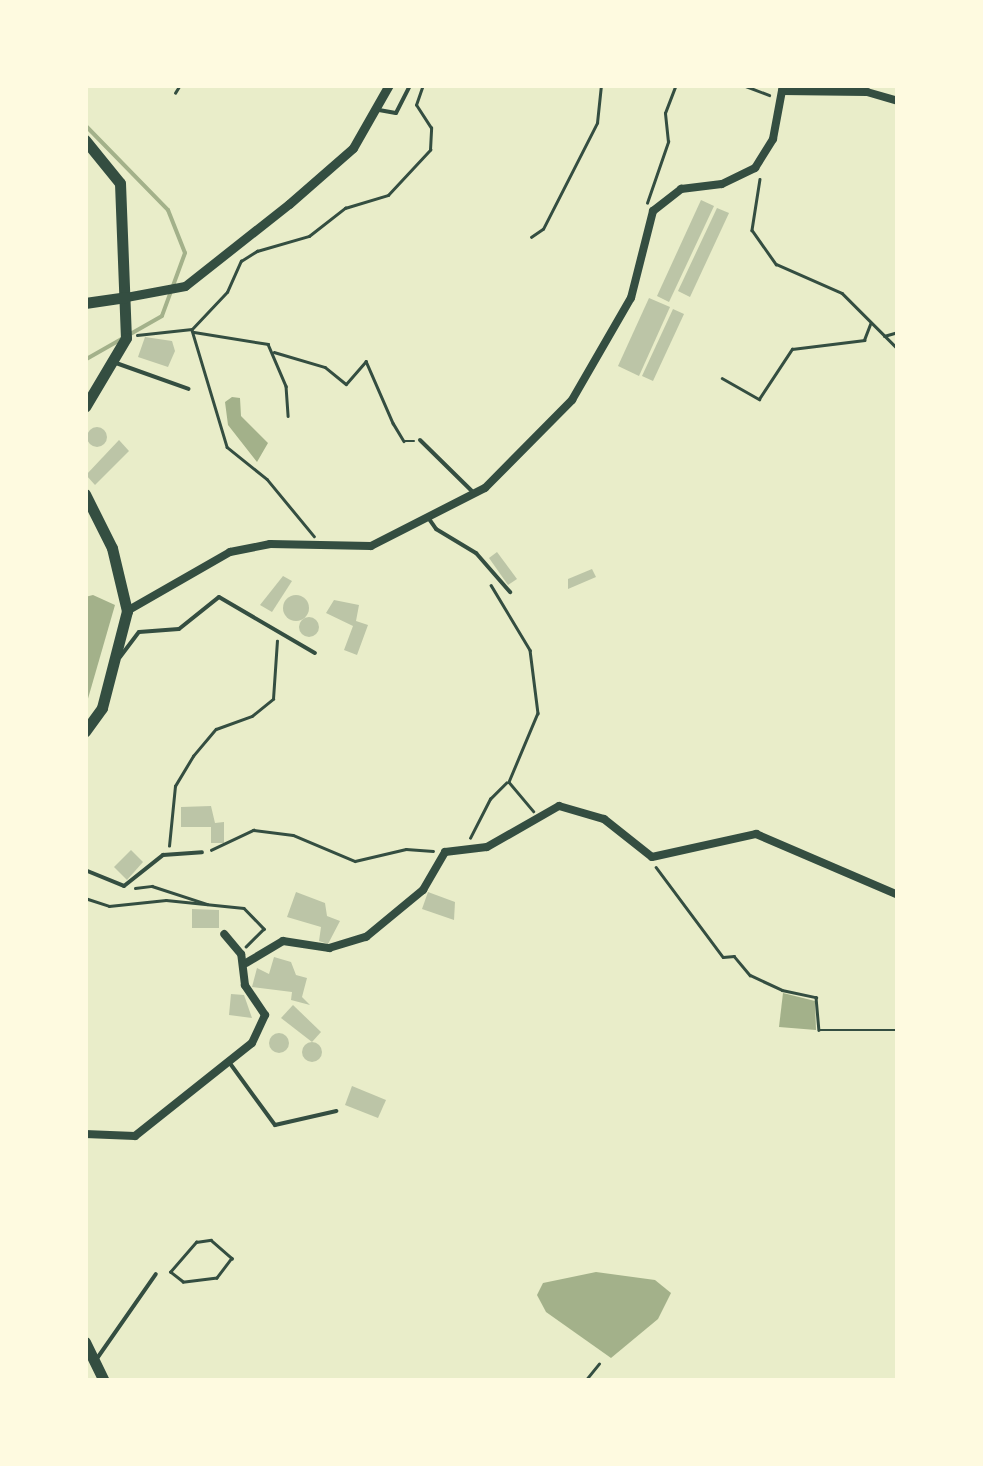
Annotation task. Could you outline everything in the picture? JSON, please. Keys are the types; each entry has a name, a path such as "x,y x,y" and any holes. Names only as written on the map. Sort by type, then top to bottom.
{"main road":[{"path":"85,140 120,183 126,298 126,338 116,364 85,407"},
{"path":"85,302 126,298"},
{"path":"85,494 112,548 127,611 102,708 85,731"},
{"path":"85,1342 104,1381"}],"street":[{"path":"126,298 184,286 335,166 378,110 389,85"},
{"path":"127,611 230,552 270,544 312,548 371,546 475,494 572,400 631,298 653,211 681,189 722,184 753,170 773,139 782,92 866,92 898,101"},
{"path":"243,958 282,941 330,948 366,937 423,890 445,852 486,847 559,806 589,811 652,857 756,834 898,895"},
{"path":"85,1134 117,1140 135,1136 252,1043 265,1014 245,985 243,958 224,934"}],"lane":[{"path":"378,110 396,114 410,85"},
{"path":"116,364 189,390"},
{"path":"420,440 475,494"},
{"path":"428,516 487,566 510,592"},
{"path":"115,658 125,657 139,632 179,629 219,598 315,653"},
{"path":"85,870 124,886 168,853 202,852"},
{"path":"230,1062 276,1126 336,1111"},
{"path":"95,1361 156,1274"}],"path":[{"path":"174,93 180,85"},
{"path":"192,330 227,292 241,261 309,236 352,205 388,195 418,167 432,137 416,105 423,85"},
{"path":"531,238 543,229 597,123 600,85"},
{"path":"653,211 646,198 668,142 665,113 676,85"},
{"path":"743,85 782,92"},
{"path":"753,170 762,185 752,230 767,252 785,270 842,293 898,349"},
{"path":"722,378 759,400 792,349 864,340 870,322"},
{"path":"192,330 203,382 218,400 227,447 276,488 296,520 311,530 312,548"},
{"path":"126,338 192,330 264,341 274,352 288,416"},
{"path":"883,336 898,332"},
{"path":"274,352 326,367 346,384 366,361 404,440 420,440"},
{"path":"464,848 490,799 509,782 539,702 526,637 494,601 487,566"},
{"path":"168,853 175,786 193,756 216,728 252,716 273,699 277,634"},
{"path":"509,782 538,815"},
{"path":"202,852 253,830 309,840 355,861 406,848 445,852"},
{"path":"652,857 718,952 734,956 750,976 782,990 816,997 819,1030 898,1030"},
{"path":"124,886 152,886 208,905"},
{"path":"85,898 110,906 149,900 244,908 262,922 262,936 243,958"},
{"path":"210,1240 232,1258 218,1278 182,1282 170,1272 196,1242 210,1240"},
{"path":"585,1381 599,1364"}],"shaded area":[{"path":"232,397 240,398 241,416 268,443 257,462 228,425 225,402"},
{"path":"93,595 115,605 85,709 85,597"},
{"path":"783,993 815,1001 816,1030 779,1027"},
{"path":"596,1272 655,1280 671,1293 658,1319 611,1358 546,1312 537,1295 543,1283"}],"building":[{"path":"701,200 714,206 669,302 657,296"},
{"path":"717,208 729,213 690,297 678,291"},
{"path":"649,298 670,307 639,376 618,366"},
{"path":"673,309 684,314 653,381 642,376"},
{"path":"145,337 172,341 175,351 168,367 138,357"},
{"path":"97,427 107,437 97,447 87,437"},
{"path":"119,440 129,451 95,485 86,475"},
{"path":"497,552 517,579 508,585 489,558"},
{"path":"592,569 596,577 568,589 568,579"},
{"path":"283,576 292,581 272,612 260,605"},
{"path":"296,595 305,599 309,608 305,617 296,621 287,617 283,608 287,599"},
{"path":"334,600 359,605 356,621 368,625 357,655 344,650 353,626 326,613"},
{"path":"305,617 313,617 319,627 313,637 305,637 299,631 299,623"},
{"path":"211,806 215,823 224,822 224,843 211,843 211,827 181,827 181,807"},
{"path":"131,850 143,862 127,880 114,867"},
{"path":"296,892 325,903 327,916 340,921 328,944 319,941 321,927 287,917"},
{"path":"428,892 455,902 454,920 422,909"},
{"path":"192,909 219,910 219,928 192,928"},
{"path":"274,957 291,962 296,975 307,978 302,997 310,1005 291,1000 292,992 252,987 257,968 269,974"},
{"path":"231,994 244,995 252,1018 229,1015"},
{"path":"293,1005 321,1032 312,1042 281,1018"},
{"path":"279,1033 289,1043 279,1053 269,1043"},
{"path":"312,1042 322,1052 312,1062 302,1052"},
{"path":"352,1086 386,1100 378,1118 345,1105"}],"waterway":[{"path":"85,125 168,210 185,253 162,316 85,360"}]}
